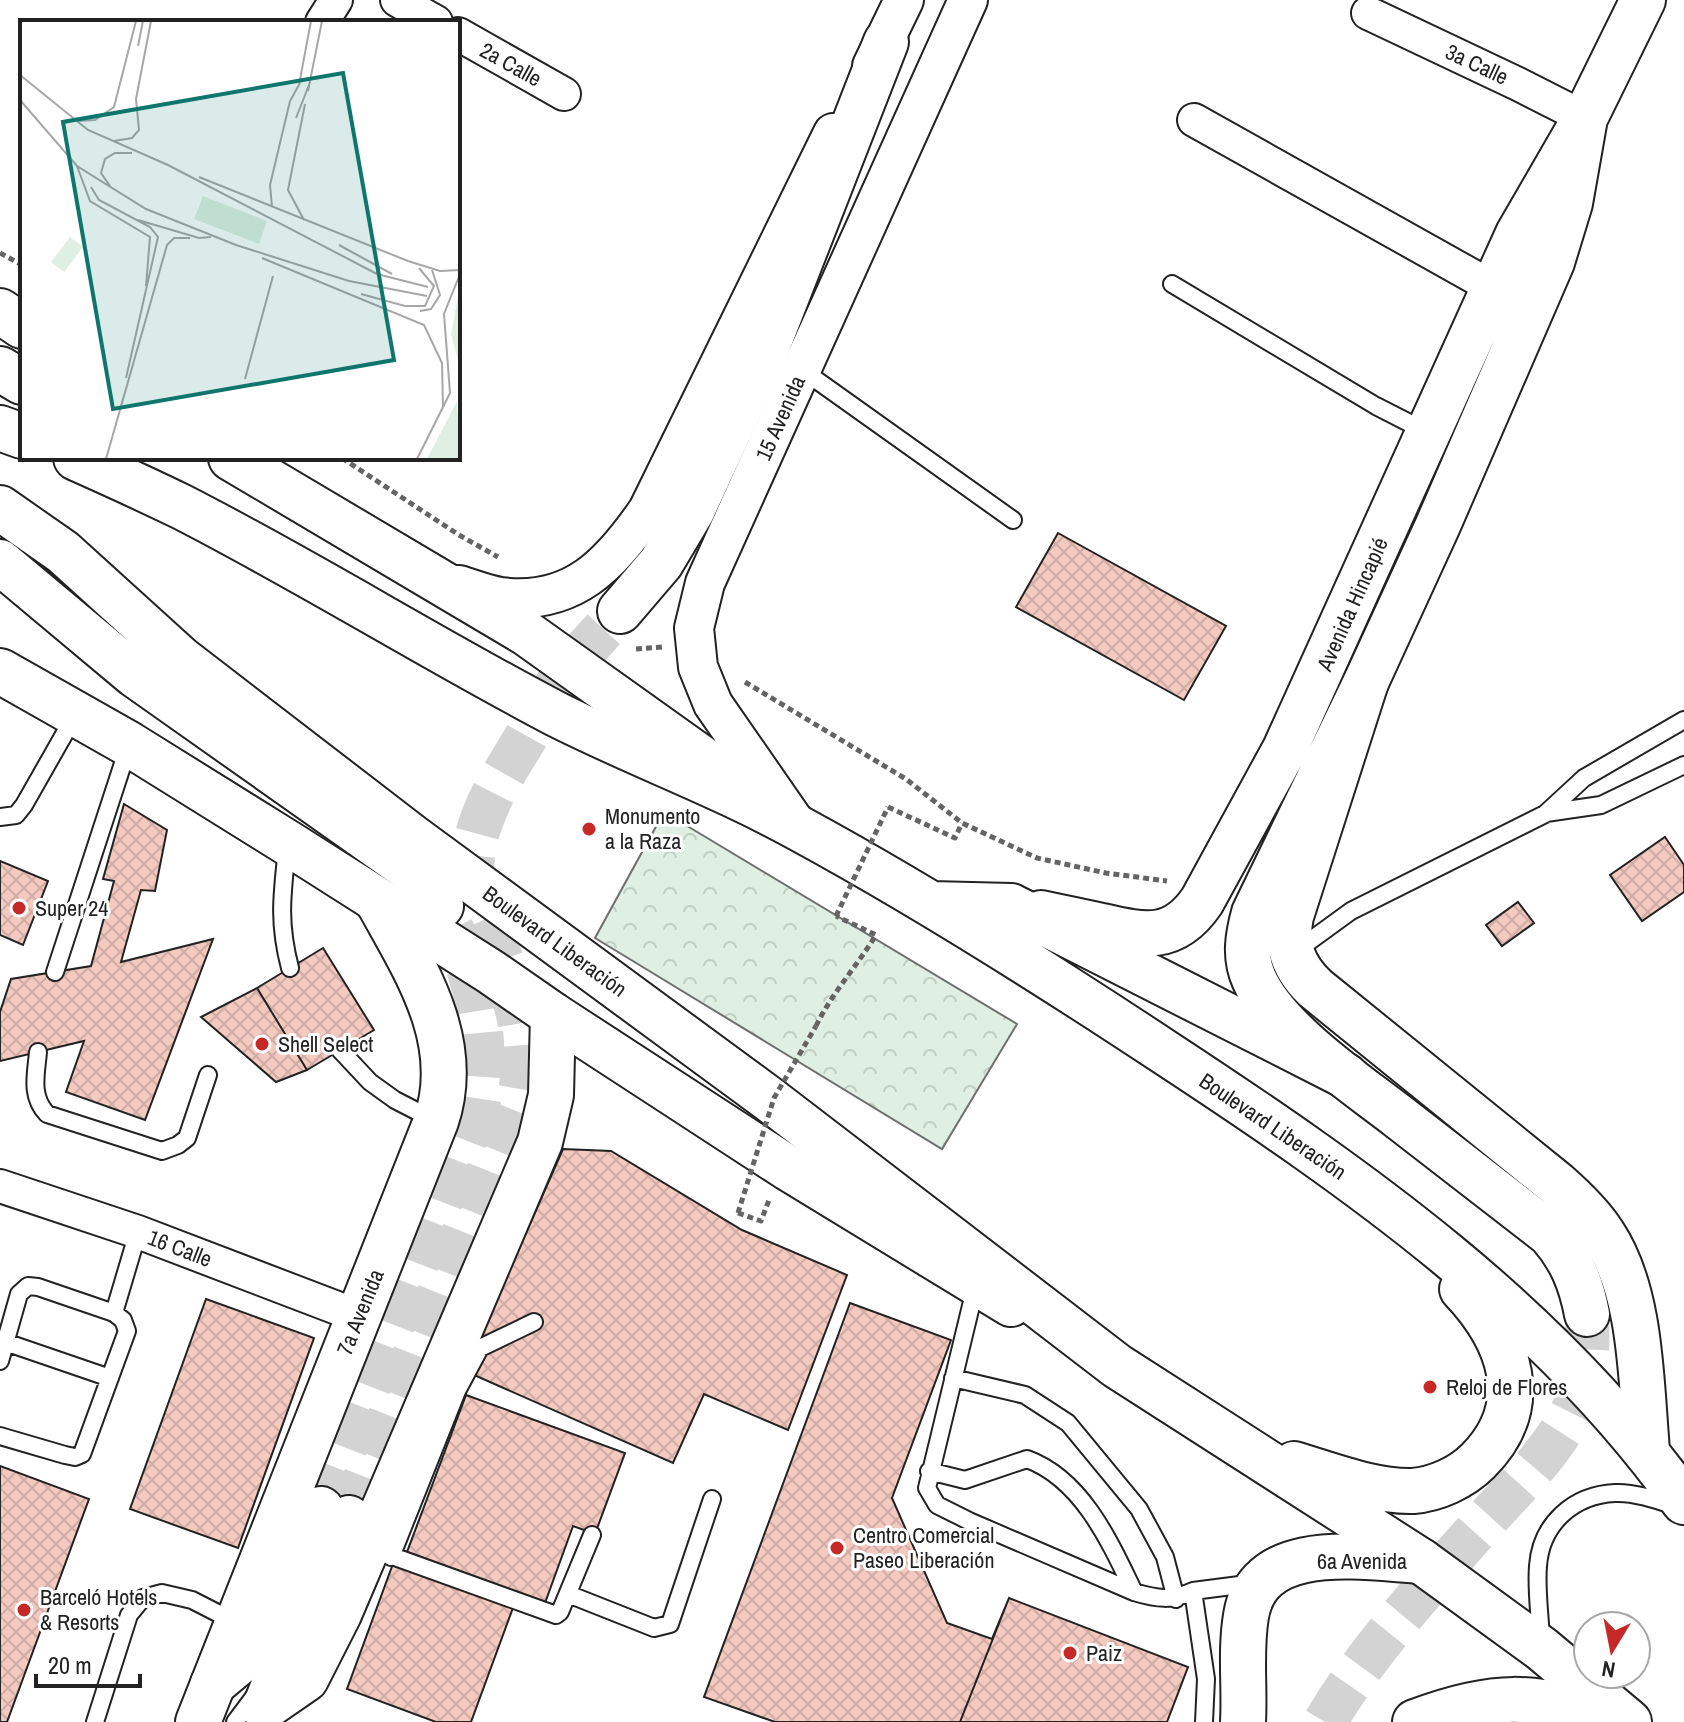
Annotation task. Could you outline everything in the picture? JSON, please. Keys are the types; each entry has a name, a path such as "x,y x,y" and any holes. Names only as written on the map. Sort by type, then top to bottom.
{"main road":[{"name":"Avenida Hincapié","path":"1011,906 1127,932 1155,934 1169,931 1187,920 1208,891 1285,749 1518,234 1585,118 1643,0"},
{"path":"620,611 661,563 692,511 764,355 886,42"},
{"name":"Avenida Hincapié","path":"1346,1076 1284,1022 1260,992 1249,966 1248,941 1254,913 1438,525 1552,262 1570,203 1585,118"},
{"path":"0,311 20,325"},
{"path":"0,369 20,381"},
{"path":"0,428 20,435"},
{"name":"Boulevard Liberación","path":"80,460 181,507 559,715 799,828"},
{"name":"Boulevard Liberación","path":"234,460 526,633 799,828 1092,1004 1287,1132 1380,1200 1479,1280 1555,1351 1647,1450 1684,1502"},
{"name":"Boulevard Liberación","path":"0,508 63,552 181,659 411,836 769,1099 1117,1366"},
{"path":"0,562 135,675 424,879 441,906"},
{"name":"Boulevard Liberación","path":"0,671 129,744 288,843 491,972 788,1168 1117,1366 1421,1561 1542,1649 1629,1722"},
{"path":"1366,682 1294,904 1289,927 1292,955 1301,973 1315,988 1557,1184 1603,1233 1614,1253 1627,1291 1636,1334 1647,1450"},
{"name":"7a Avenida","path":"228,1713 237,1623 436,1121 443,1095 445,1066 437,1022 422,984 378,902"},
{"path":"928,904 1011,906 1346,1076 1550,1234 1578,1275 1587,1314"},
{"path":"228,1713 285,1654 357,1533 540,1142 551,1095 553,1015"},
{"path":"1253,1453 1373,1486 1413,1491 1462,1475 1487,1452 1502,1429 1509,1405 1509,1371 1495,1334 1470,1297 1380,1200"},
{"path":"228,1713 244,1658 357,1533"},
{"path":"228,1713 306,1679 357,1533"},
{"name":"6a Avenida","path":"1259,1583 1282,1567 1319,1558 1421,1561"},
{"path":"1243,1722 1246,1614 1259,1583"},
{"path":"228,1713 285,1654"},
{"path":"1415,1722 1464,1707 1518,1698 1574,1709 1613,1722"}],"street":[{"path":"323,20 336,0"},
{"path":"397,0 432,20"},
{"path":"436,579 502,597 541,596 572,588 600,570 626,543 659,489 819,157 886,42 904,0"},
{"name":"15 Avenida","path":"799,828 713,704 698,667 694,628 705,583 968,0"},
{"name":"3a Calle","path":"1368,13 1585,118"},
{"name":"2a Calle","path":"460,35 564,94"},
{"path":"1194,120 1494,288"},
{"name":"16 Calle","path":"0,1186 138,1232 358,1316"}],"lane":[{"path":"1172,284 1376,406 1429,433"},
{"path":"801,369 1013,520"},
{"path":"0,817 16,815 24,805 75,716"},
{"path":"1292,955 1351,911 1545,814 1584,778 1684,720"},
{"path":"55,972 129,744"},
{"path":"1545,814 1601,805 1684,765"},
{"path":"288,843 280,912 282,939 290,968"},
{"path":"340,1050 370,1082 395,1100 436,1121"},
{"path":"38,1052 35,1089 39,1106 47,1114 162,1151 187,1138 208,1075"},
{"path":"114,1313 138,1232"},
{"path":"977,1283 929,1471 927,1488 937,1505 1154,1598 1176,1599 1193,1591 1259,1583"},
{"path":"0,1361 19,1294 28,1286 114,1313 123,1320 127,1331 82,1454 75,1457 65,1455 0,1436"},
{"path":"534,1322 480,1348 457,1391 357,1533 556,1615 560,1612 592,1535"},
{"path":"5,1342 110,1378"},
{"path":"953,1378 1025,1395 1068,1423 1139,1509 1165,1557 1176,1599"},
{"path":"929,1471 965,1480 1027,1459 1047,1466 1084,1504 1110,1542 1134,1592"},
{"path":"1542,1649 1538,1563 1546,1532 1565,1510 1588,1499 1616,1493 1652,1499 1684,1509"},
{"path":"568,1594 654,1628 670,1624 712,1499"},
{"path":"1193,1591 1206,1679 1204,1722"},
{"path":"95,1722 129,1615 143,1598 162,1593 192,1600 237,1623"}],"path":[{"path":"0,253 20,264"},
{"path":"742,681 906,779 962,823 1037,858 1208,891"},
{"path":"770,1196 761,1221 738,1213 774,1098 826,1006 876,935 836,916 888,807 955,838 962,823"}],"green space":[{"path":"664,812 1017,1024 942,1149 595,938"}],"building":[{"path":"1058,533 1226,626 1184,700 1016,607"},
{"path":"124,804 167,830 155,891 141,890 121,962 213,939 145,1120 66,1092 84,1041 0,1061 0,1012 11,979 91,966 114,881 103,879"},
{"path":"1665,837 1684,865 1684,892 1642,921 1610,875"},
{"name":"Super 24","path":"0,861 48,881 23,945 0,935"},
{"path":"1518,902 1534,923 1502,946 1486,925"},
{"path":"323,948 374,1030 307,1070 257,988"},
{"name":"Shell Select","path":"257,988 307,1070 276,1082 201,1017"},
{"path":"563,1149 611,1151 742,1230 847,1275 788,1430 704,1394 673,1463 465,1371"},
{"path":"206,1299 314,1338 238,1548 130,1509"},
{"name":"Centro Comercial Paseo Liberación","path":"850,1303 951,1340 892,1498 947,1623 992,1639 1009,1598 1188,1667 1167,1722 775,1722 704,1697"},
{"path":"466,1395 625,1453 595,1534 573,1526 545,1603 407,1552"},
{"name":"Barceló Hotels & Resorts","path":"0,1466 89,1499 7,1722 0,1722"},
{"path":"394,1561 514,1605 471,1722 436,1722 347,1689"},
{"name":"Paiz","path":"1009,1598 1188,1667 1167,1722 960,1722"}],"tunnel":[{"path":"349,1518 520,1092 523,1053 518,1014 501,957 477,900 473,878 477,835 493,794 553,690 620,611"},
{"path":"321,1509 478,1106 482,1061 479,1016 469,971 452,929"},
{"path":"1325,1722 1400,1618 1557,1437 1575,1405 1585,1372 1587,1314"}],"place":[{"name":"Monumento a la Raza","path":"589,829"},
{"name":"Super 24","path":"19,908"},
{"name":"Shell Select","path":"262,1044"},
{"name":"Reloj de Flores","path":"1430,1387"},
{"name":"Centro Comercial Paseo Liberación","path":"837,1548"},
{"name":"Barceló Hotels & Resorts","path":"24,1610"},
{"name":"Paiz","path":"1070,1653"}]}
